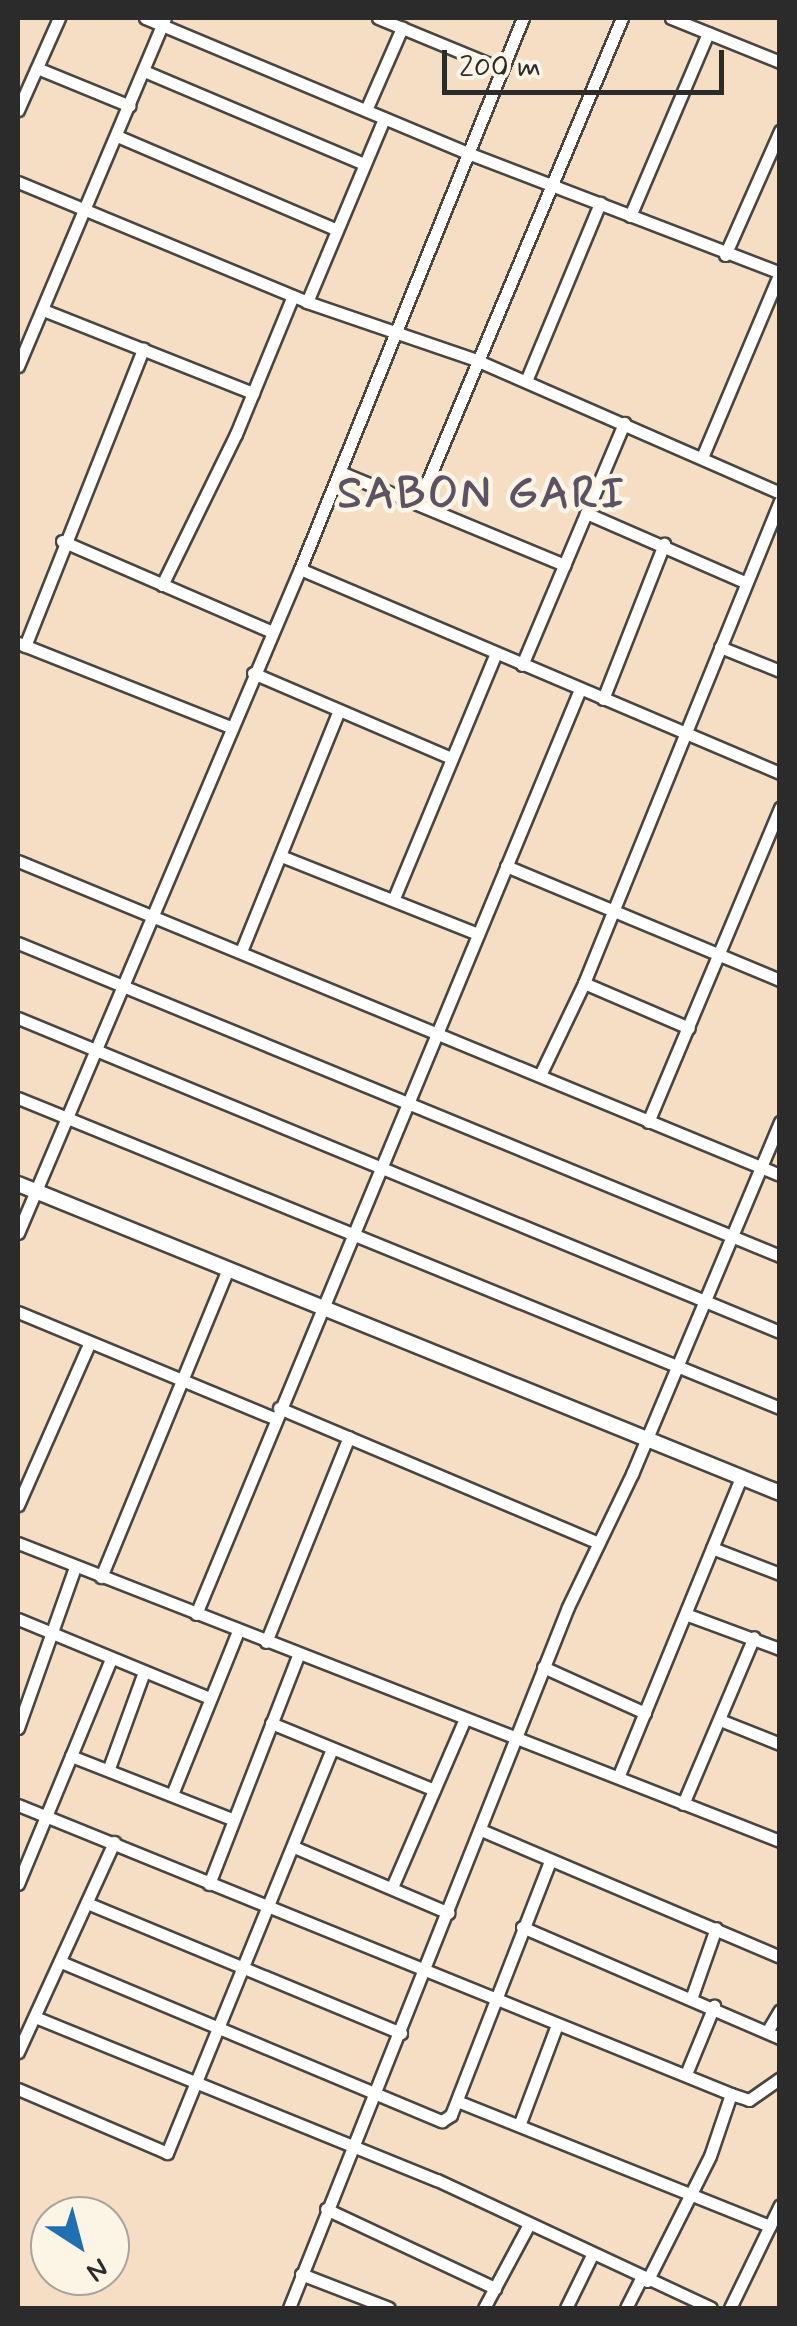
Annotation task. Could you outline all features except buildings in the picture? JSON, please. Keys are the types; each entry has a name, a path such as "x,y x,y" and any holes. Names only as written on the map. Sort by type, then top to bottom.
{"street":[{"path":"18,110 59,18"},
{"path":"145,18 164,21 468,153 780,273 702,456"},
{"path":"378,18 502,68"},
{"path":"18,1234 270,631 300,569 523,18"},
{"path":"418,504 622,18"},
{"path":"671,18 780,62"},
{"path":"18,366 164,21"},
{"path":"366,110 402,28"},
{"path":"630,216 708,32"},
{"path":"37,68 130,106"},
{"path":"144,71 364,164"},
{"path":"307,302 384,118"},
{"path":"725,255 780,132"},
{"path":"117,136 337,230"},
{"path":"18,182 307,302 476,360 780,493"},
{"path":"526,381 600,203"},
{"path":"162,586 253,393 293,296"},
{"path":"43,310 253,393"},
{"path":"143,349 21,644 230,727"},
{"path":"522,665 624,423"},
{"path":"340,472 565,565"},
{"path":"540,1075 584,983 780,500"},
{"path":"586,513 745,582"},
{"path":"62,541 270,631"},
{"path":"603,699 664,544"},
{"path":"300,569 780,773"},
{"path":"720,648 780,670"},
{"path":"394,898 495,655"},
{"path":"254,673 451,758"},
{"path":"196,1614 276,1413 580,689"},
{"path":"242,948 338,712"},
{"path":"648,1122 780,808"},
{"path":"280,856 478,934"},
{"path":"18,861 151,916 242,948 780,1175"},
{"path":"506,866 780,980"},
{"path":"18,943 780,1256"},
{"path":"584,983 689,1028"},
{"path":"18,1018 780,1332"},
{"path":"18,1098 780,1408"},
{"path":"289,2308 326,2209 450,1914 543,1667 780,1122"},
{"path":"18,1184 644,1442 780,1493"},
{"path":"101,1577 227,1271"},
{"path":"18,1312 180,1381 349,1437 596,1542"},
{"path":"18,1505 89,1344"},
{"path":"266,1642 349,1437"},
{"path":"618,1775 688,1615 741,1477"},
{"path":"18,1543 464,1721 618,1775 780,1841"},
{"path":"712,1548 780,1574"},
{"path":"18,1726 75,1567"},
{"path":"688,1615 780,1649"},
{"path":"18,1618 210,1698"},
{"path":"173,1792 238,1631"},
{"path":"684,1804 754,1638"},
{"path":"209,1884 298,1656"},
{"path":"18,1884 110,1659"},
{"path":"543,1667 645,1713"},
{"path":"109,1768 144,1672"},
{"path":"720,1720 780,1744"},
{"path":"393,1885 464,1721"},
{"path":"271,1723 434,1790"},
{"path":"18,2088 167,2152 246,1970 332,1750"},
{"path":"71,1756 173,1792 232,1819"},
{"path":"18,1805 424,1973 495,1998 556,2027 731,2094 748,2100 780,2078"},
{"path":"481,1830 548,1864 716,1928 780,1957"},
{"path":"18,2052 114,1842"},
{"path":"294,1847 393,1885 450,1914"},
{"path":"61,1962 442,2121 456,2101 548,1864"},
{"path":"87,1903 401,2033"},
{"path":"522,1928 714,2006 780,2038"},
{"path":"691,1999 716,1928"},
{"path":"686,2074 714,2006"},
{"path":"768,2030 780,2010"},
{"path":"35,2017 353,2146 529,2224 591,2257 711,2308"},
{"path":"520,2123 556,2027"},
{"path":"626,2308 690,2191 731,2094"},
{"path":"456,2101 520,2123 770,2226"},
{"path":"730,2308 780,2205"},
{"path":"326,2209 495,2288"},
{"path":"484,2308 529,2224"},
{"path":"566,2308 591,2257"},
{"path":"301,2274 389,2308"}],"district":[{"name":"SABON GARI","path":"482,495"}]}
